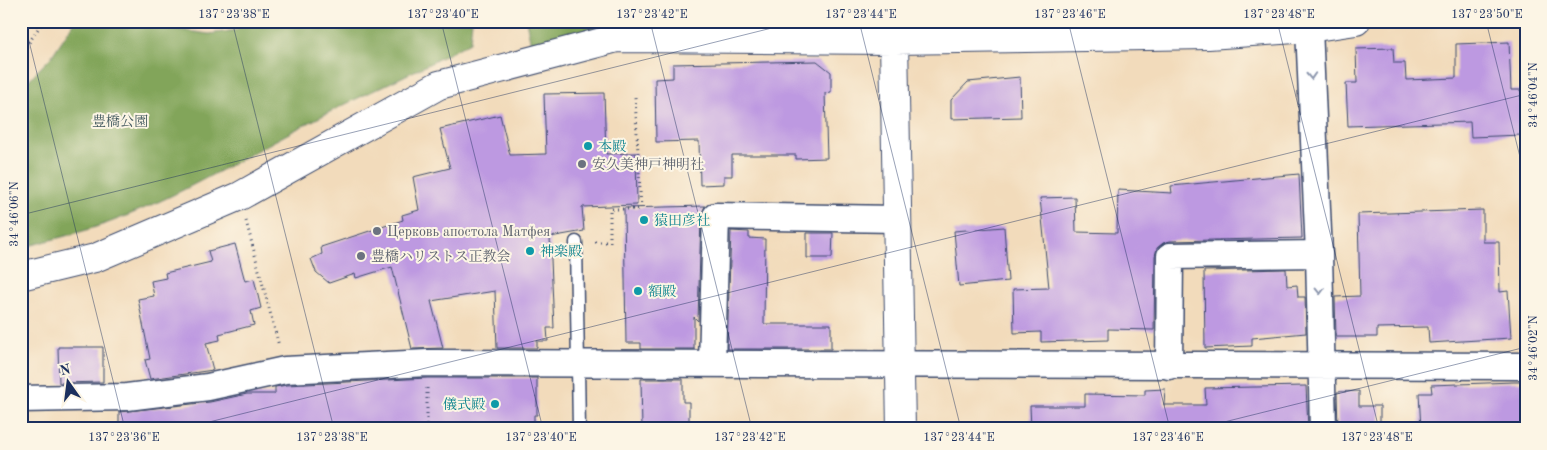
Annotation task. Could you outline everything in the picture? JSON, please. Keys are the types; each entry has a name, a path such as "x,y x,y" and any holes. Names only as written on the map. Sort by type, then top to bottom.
{"street":[{"path":"21,276 95,258 240,196 439,85 617,38 1208,35 1309,28 1356,21"},
{"path":"1309,28 1319,254 1320,366 1323,429"},
{"path":"894,36 901,429"},
{"path":"712,364 716,216 896,219"},
{"path":"1169,366 1170,256 1319,254"},
{"path":"21,399 127,397 208,387 285,370 428,363 1526,366"}],"lane":[{"path":"576,242 579,429"}],"path":[{"path":"21,55 44,21"},
{"path":"576,242 610,242 610,209 641,209 635,97"},
{"path":"240,196 285,370"},
{"path":"427,429 428,363"}],"green space":[{"name":"豊橋公園","path":"75,21 142,21 146,25 209,34 236,30 245,21 472,21 470,42 318,118 189,187 108,223 21,248 21,88 51,57"},
{"path":"526,21 627,21 531,45"},
{"path":"698,21 965,21 828,25"}],"building":[{"path":"1509,42 1511,90 1521,90 1522,135 1471,137 1470,122 1348,126 1346,83 1357,83 1356,49 1393,48 1394,63 1405,63 1406,80 1456,78 1456,44"},
{"path":"817,61 831,72 831,92 825,93 827,158 796,159 796,155 732,155 732,176 724,176 724,184 700,185 699,141 656,142 655,79 673,78 673,64"},
{"path":"1020,77 1021,117 951,119 951,100 968,82"},
{"path":"604,93 606,154 636,153 637,205 582,207 584,231 550,237 554,328 547,328 548,341 537,341 537,348 497,348 495,291 431,301 443,348 412,349 392,267 356,278 355,274 329,283 316,272 311,259 322,254 321,247 403,220 402,215 419,210 413,177 450,168 440,129 500,115 510,155 546,154 544,94"},
{"path":"1299,174 1302,238 1170,241 1163,243 1157,248 1155,256 1154,330 1108,329 1108,340 1041,342 1041,332 1014,333 1013,289 1049,288 1040,198 1075,197 1076,232 1117,233 1118,190 1172,193 1171,186"},
{"path":"705,206 701,216 698,321 694,317 694,349 641,349 641,343 626,343 624,208"},
{"path":"1483,210 1483,242 1499,242 1500,292 1508,291 1511,338 1429,343 1428,327 1377,328 1377,337 1336,337 1335,297 1360,296 1358,214"},
{"path":"1004,227 1008,281 959,286 954,231"},
{"path":"731,231 749,232 749,238 765,239 764,324 831,324 831,349 727,349"},
{"path":"807,233 833,233 832,258 807,258"},
{"path":"235,244 245,281 254,279 261,308 251,311 254,325 219,334 220,340 206,343 213,370 150,379 145,360 150,359 138,299 154,296 151,281 166,278 165,273 211,262 208,251"},
{"path":"1286,269 1287,286 1297,285 1298,297 1305,297 1306,333 1252,338 1252,346 1205,348 1204,271"},
{"path":"58,347 103,347 103,382 59,383"},
{"path":"428,378 537,378 537,415 534,415 534,429 410,429 410,426 346,429 119,429 119,412 210,402 247,394 275,394 275,387 287,385"},
{"path":"641,379 683,379 683,402 689,402 689,429 642,429"},
{"path":"1526,382 1526,429 1421,429 1419,393 1432,393 1431,385"},
{"path":"1306,386 1308,429 1031,429 1030,406 1085,406 1085,394 1145,395 1145,390 1165,389 1164,405 1206,405 1205,388"},
{"path":"1359,391 1359,406 1380,406 1380,429 1338,429 1337,392"}],"place":[{"name":"本殿","path":"588,146"},
{"name":"安久美神戸神明社","path":"582,164"},
{"name":"猿田彦社","path":"644,220"},
{"name":"Церковь апостола Матфея","path":"377,231"},
{"name":"神楽殿","path":"530,251"},
{"name":"豊橋ハリストス正教会","path":"361,256"},
{"name":"額殿","path":"638,291"},
{"name":"儀式殿","path":"495,404"}]}
